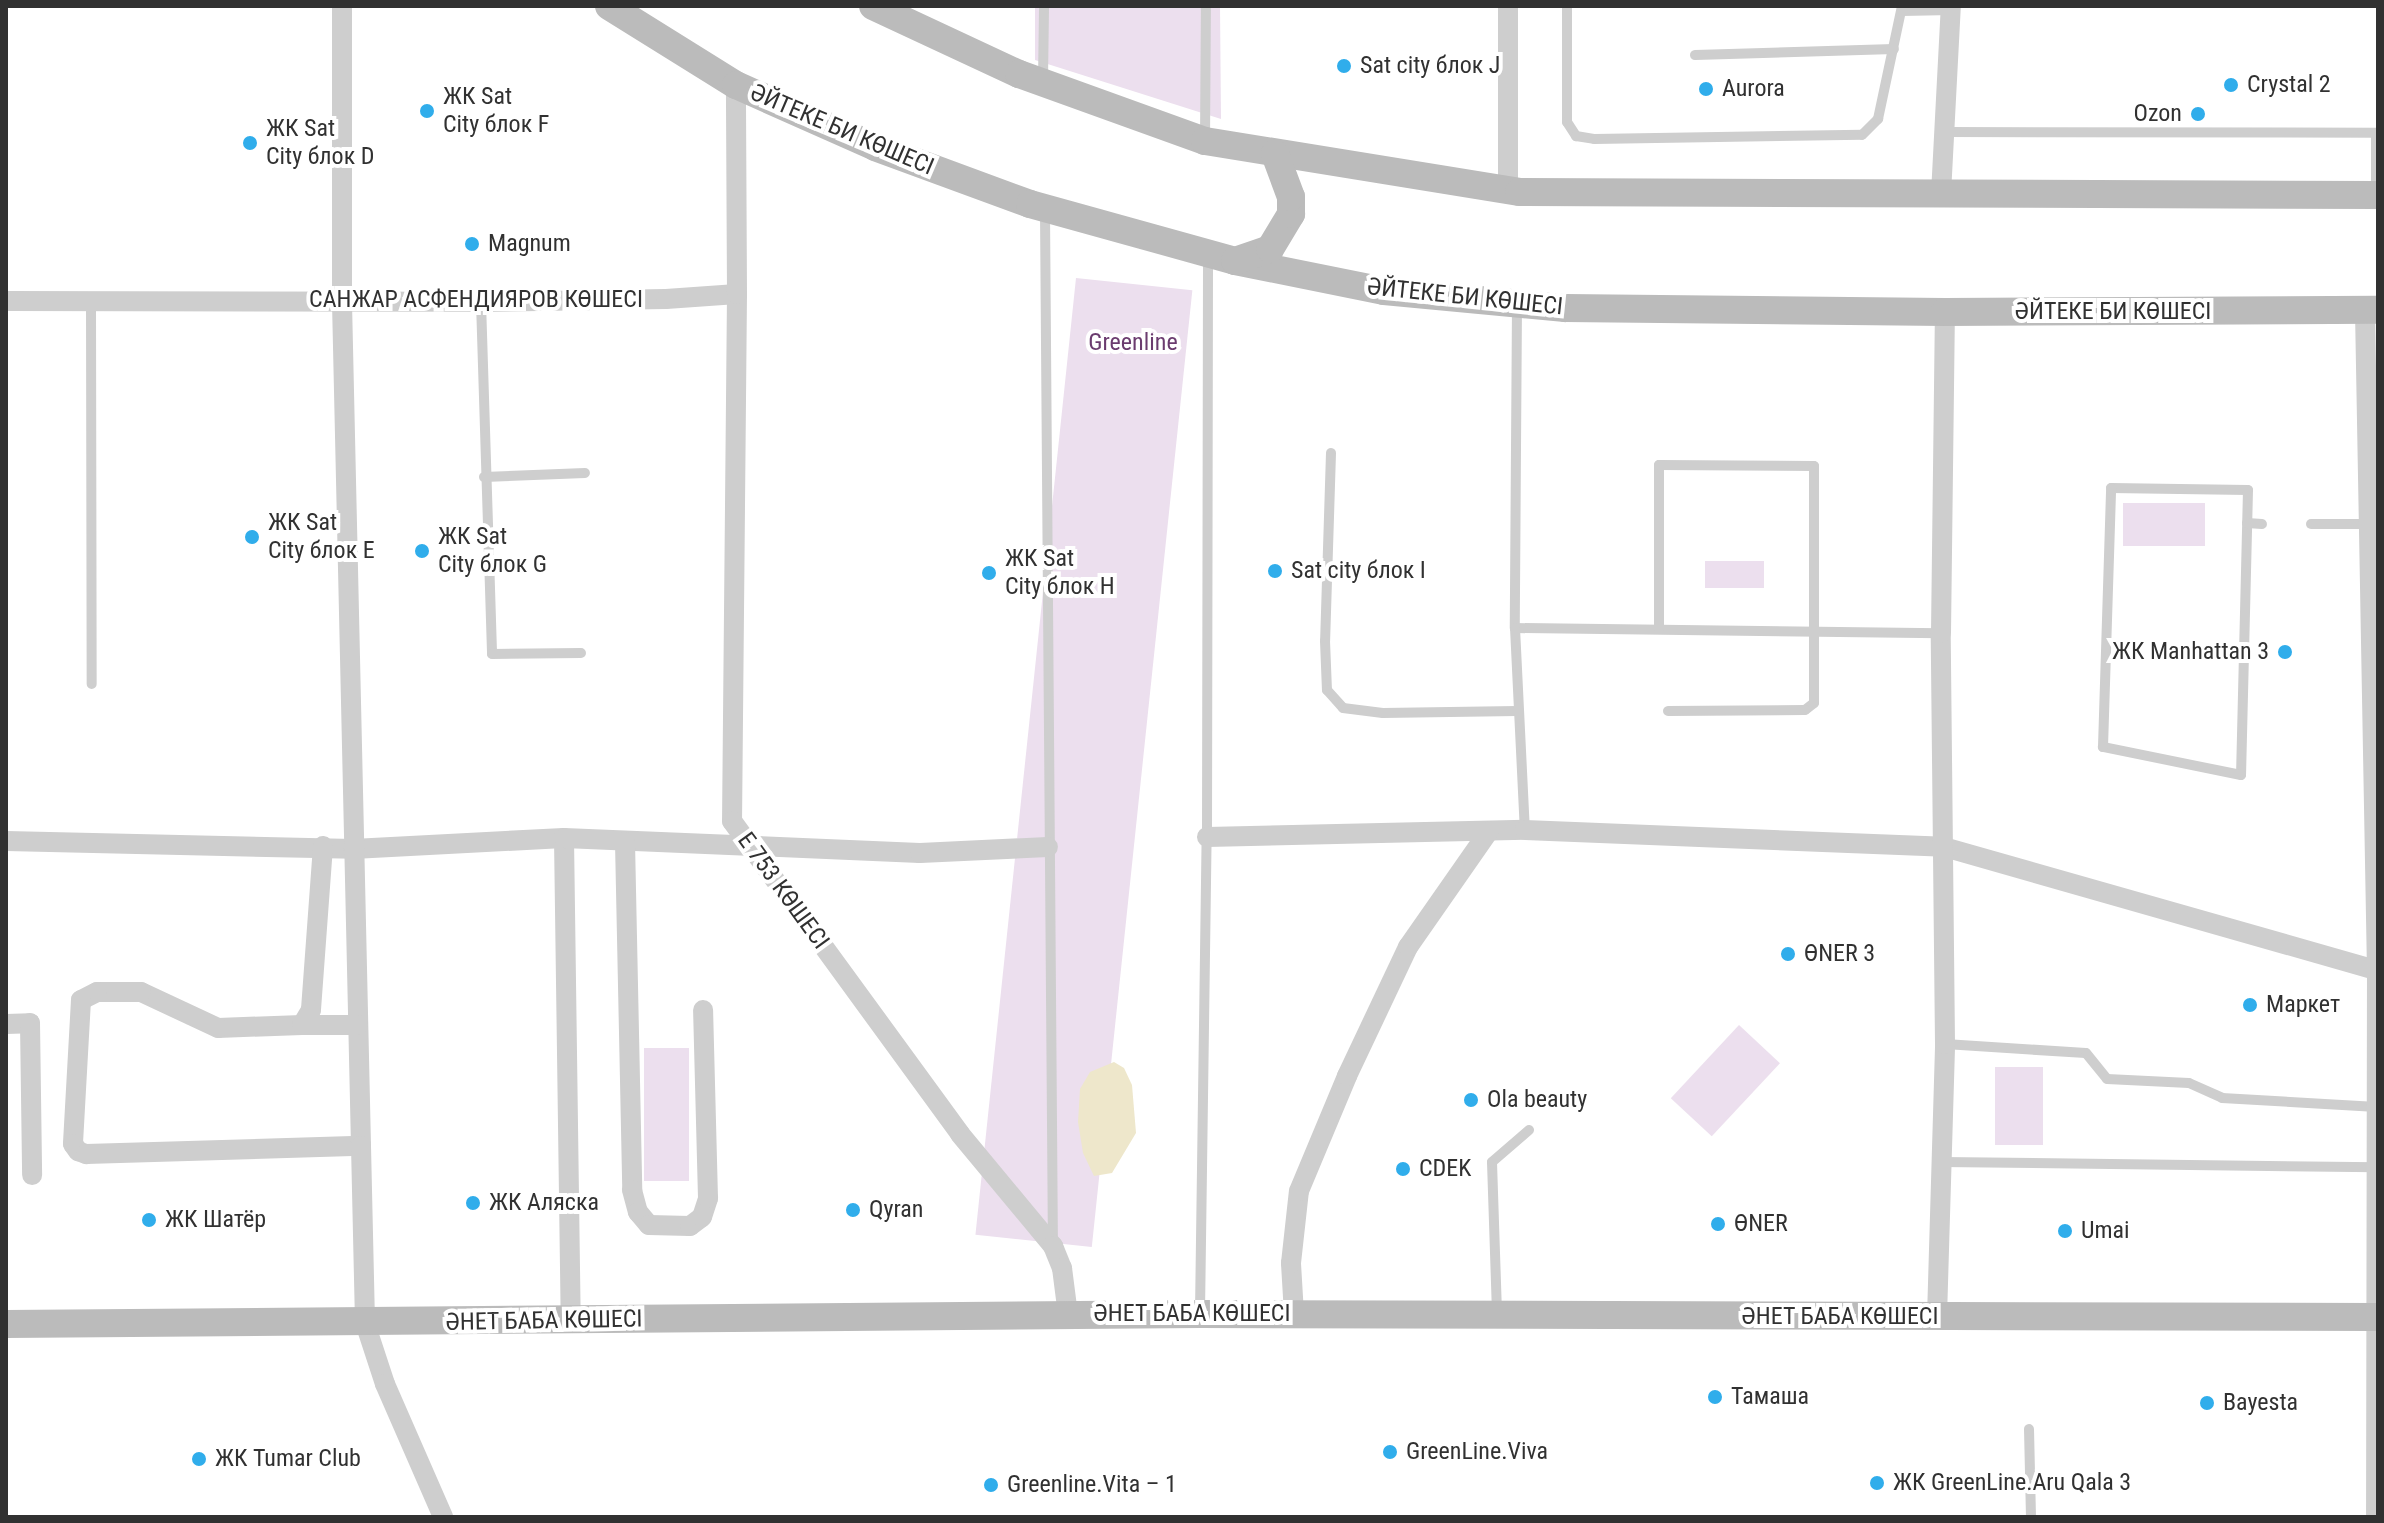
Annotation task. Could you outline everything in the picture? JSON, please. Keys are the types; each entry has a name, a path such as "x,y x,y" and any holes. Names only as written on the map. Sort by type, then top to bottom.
{"street":[{"path":"342,6 342,300 365,1323 385,1384 443,1517"},
{"name":"ӘЙТЕКЕ БИ КӨШЕСІ","path":"609,6 736,85 875,147 1045,208 1221,257 1384,291 1565,308 1945,312 2372,310"},
{"path":"873,6 1043,83 1205,141 1508,191 2377,195"},
{"path":"1508,6 1508,191"},
{"path":"1941,194 1951,8"},
{"path":"736,85 737,294"},
{"path":"1221,257 1270,249 1291,214 1291,197 1275,154"},
{"name":"САНЖАР АСФЕНДИЯРОВ КӨШЕСІ","path":"6,301 481,302 666,299 737,294"},
{"name":"Е 753 КӨШЕСІ","path":"737,294 732,821 968,1145 1053,1246 1062,1268 1068,1315"},
{"path":"2372,310 2370,524 2378,971 2376,1517"},
{"path":"1937,1317 1945,1044 1941,633 1945,312"},
{"path":"1207,837 1525,830 1944,847 2378,971"},
{"path":"1294,1314 1291,1263 1299,1191 1347,1076 1408,947 1489,831"},
{"path":"6,841 353,849 564,838 920,853 1048,847"},
{"path":"564,838 571,1321"},
{"path":"625,842 632,1190 638,1212 649,1225 690,1226 702,1217 708,1198 703,1010"},
{"path":"302,1025 311,1010 323,846"},
{"path":"358,1025 218,1028 141,992 97,992 81,1000 73,1144 86,1154 361,1146"},
{"path":"6,1024 30,1023 32,1175"},
{"name":"ӘНЕТ БАБА КӨШЕСІ","path":"6,1324 1200,1314 2378,1317"}],"lane":[{"path":"1043,83 1044,6"},
{"path":"1205,141 1206,6"},
{"path":"1567,6 1567,122 1576,136 1594,139 1862,135 1878,119 1902,9 1951,8"},
{"path":"1695,55 1894,49"},
{"path":"1945,132 2377,133 2377,195"},
{"path":"1045,208 1053,1246"},
{"path":"1200,1314 1207,837 1221,257"},
{"path":"91,301 92,684"},
{"path":"481,302 484,477 492,654 581,653"},
{"path":"1517,304 1515,628 1525,830"},
{"path":"1331,453 1325,641 1327,690 1343,708 1383,713 1517,711"},
{"path":"1659,629 1659,465 1814,466 1813,629 1817,695 1805,710 1668,711"},
{"path":"484,477 585,473"},
{"path":"2111,488 2248,490 2247,523 2241,775 2103,747 2111,488"},
{"path":"2247,523 2262,524"},
{"path":"2311,524 2370,524"},
{"path":"1515,628 1813,629 1941,633"},
{"path":"1945,1044 2086,1053 2107,1079 2189,1083 2222,1098 2377,1107"},
{"path":"1497,1315 1492,1162 1529,1130"},
{"path":"1942,1162 2377,1167"},
{"path":"2029,1429 2031,1517"}],"green space":[{"path":"1035,6 1220,6 1221,119 1035,60"},
{"name":"Greenline","path":"1076,278 1192,290 1092,1247 975,1235"},
{"path":"2123,503 2205,503 2205,546 2123,546"},
{"path":"1705,561 1764,561 1764,588 1705,588"},
{"path":"1739,1025 1780,1063 1712,1136 1671,1098"},
{"path":"644,1048 689,1048 689,1181 644,1181"},
{"path":"1995,1067 2043,1067 2043,1145 1995,1145"}],"shaded area":[{"path":"1114,1062 1124,1068 1132,1085 1136,1133 1112,1173 1094,1176 1083,1153 1078,1122 1080,1089 1090,1072"}],"place":[{"name":"Sat city блок J","path":"1344,66"},
{"name":"Crystal 2","path":"2231,85"},
{"name":"Aurora","path":"1706,89"},
{"name":"ЖК Sat City блок F","path":"427,111"},
{"name":"Ozon","path":"2198,114"},
{"name":"ЖК Sat City блок D","path":"250,143"},
{"name":"Magnum","path":"472,244"},
{"name":"ЖК Sat City блок E","path":"252,537"},
{"name":"ЖК Sat City блок G","path":"422,551"},
{"name":"Sat city блок I","path":"1275,571"},
{"name":"ЖК Sat City блок H","path":"989,573"},
{"name":"ЖК Manhattan 3","path":"2285,652"},
{"name":"ӨNER 3","path":"1788,954"},
{"name":"Маркет","path":"2250,1005"},
{"name":"Ola beauty","path":"1471,1100"},
{"name":"CDEK","path":"1403,1169"},
{"name":"ЖК Аляска","path":"473,1203"},
{"name":"Qyran","path":"853,1210"},
{"name":"ЖК Шатёр","path":"149,1220"},
{"name":"ӨNER","path":"1718,1224"},
{"name":"Umai","path":"2065,1231"},
{"name":"Тамаша","path":"1715,1397"},
{"name":"Bayesta","path":"2207,1403"},
{"name":"GreenLine.Viva","path":"1390,1452"},
{"name":"ЖК Tumar Club","path":"199,1459"},
{"name":"ЖК GreenLine.Aru Qala 3","path":"1877,1483"},
{"name":"Greenline.Vita – 1","path":"991,1485"}]}
